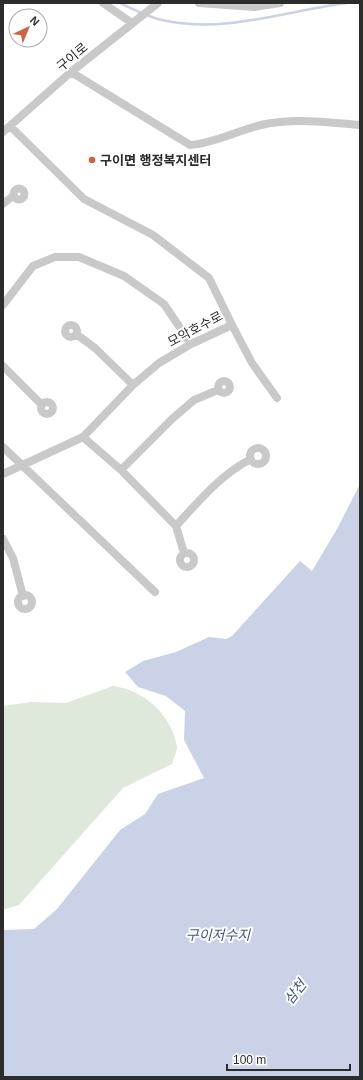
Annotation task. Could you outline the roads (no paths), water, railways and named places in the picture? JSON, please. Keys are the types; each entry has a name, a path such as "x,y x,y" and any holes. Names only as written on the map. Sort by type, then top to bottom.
{"street":[{"path":"102,3 134,22"},
{"path":"199,3 254,7 280,3"},
{"name":"구이로","path":"3,132 71,72 155,6"},
{"path":"71,72 190,145 212,142 262,125 284,122 320,122 360,125"},
{"name":"모악호수로","path":"3,474 83,437 133,385 159,363 191,344 232,325 209,278 153,235 84,199 10,126"},
{"path":"3,204 13,196"},
{"path":"3,305 33,266 55,257 79,257 124,276 164,304 191,344"},
{"path":"232,325 252,363 277,398"},
{"path":"76,334 95,348 133,385"},
{"path":"3,366 42,405"},
{"path":"121,470 177,414 194,400 218,390"},
{"path":"83,437 121,470 176,526 184,553"},
{"path":"3,447 20,465 155,592"},
{"path":"176,526 217,481 235,467 251,460"},
{"path":"3,539 13,558 23,596"}],"water":[{"name":"구이저수지","path":"360,484 360,1077 3,1077 3,930 34,929 57,909 120,830 145,814 158,794 204,778 184,740 185,711 166,696 138,687 125,672 143,661 176,652 209,637 226,639 232,636 300,561 312,571 337,529"}],"waterway":[{"path":"120,3 157,19 185,24 231,23 346,3"}],"place":[{"name":"구이면 행정복지센터","path":"92,160"}],"water label":[{"name":"삼천","path":"295,992"}]}
